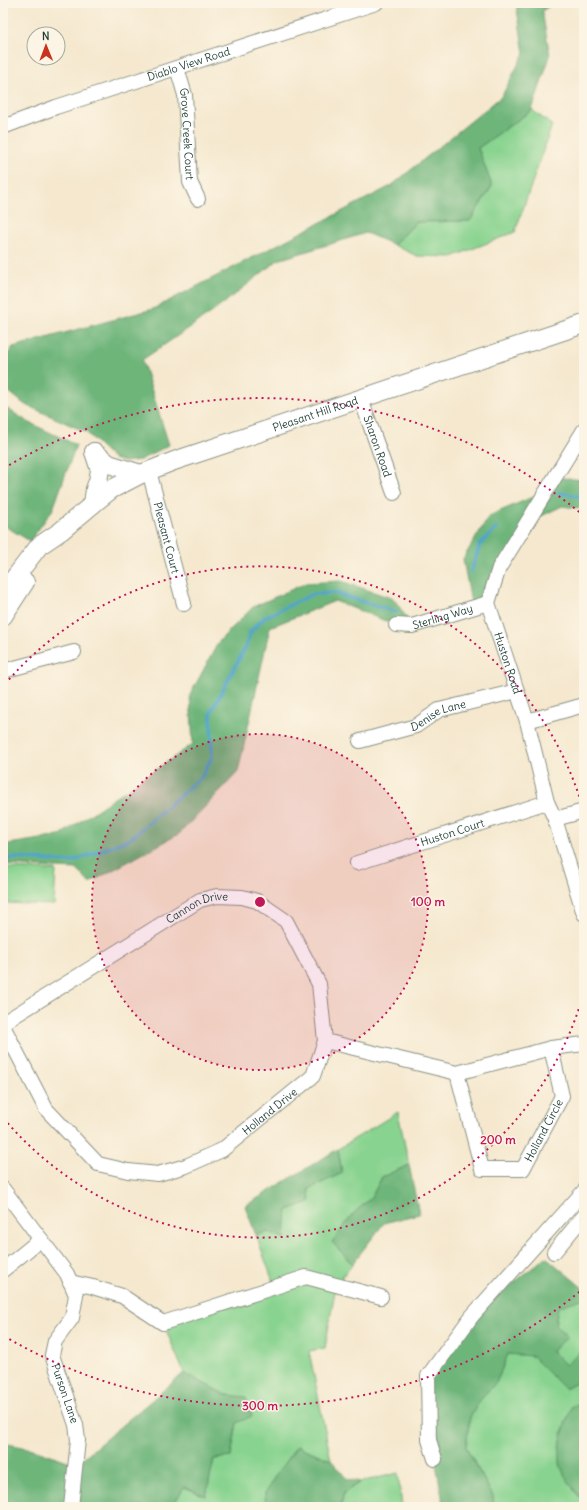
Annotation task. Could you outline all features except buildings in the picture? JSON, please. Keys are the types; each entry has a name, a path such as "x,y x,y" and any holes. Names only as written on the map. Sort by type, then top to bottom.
{"main road":[{"name":"Pleasant Hill Road","path":"3,593 39,546 61,531 112,489 145,472 584,324"},
{"path":"93,504 100,470 94,452 109,464 145,472"},
{"name":"Pleasant Hill Road","path":"3,616 61,531"}],"street":[{"name":"Diablo View Road","path":"3,127 56,107 376,3"},
{"name":"Grove Creek Court","path":"177,68 185,95 190,182 198,199"},
{"name":"Sharon Road","path":"361,399 394,493"},
{"path":"488,603 499,568 584,430"},
{"name":"Pleasant Court","path":"145,472 184,604"},
{"name":"Sterling Way","path":"396,625 412,626 488,603"},
{"name":"Huston Road","path":"488,603 517,691 547,802 555,820 584,914"},
{"path":"3,671 74,652"},
{"name":"Denise Lane","path":"360,741 416,726 439,710 517,691"},
{"path":"526,722 584,705"},
{"name":"Huston Court","path":"357,863 547,802"},
{"path":"555,820 584,811"},
{"name":"Cannon Drive","path":"3,1024 200,900 217,896 242,897 257,901 286,921 319,984 325,1041"},
{"name":"Holland Drive","path":"3,1024 46,1109 98,1164 128,1171 158,1174 186,1166 222,1150 313,1076 325,1041"},
{"path":"325,1041 456,1073 551,1048 584,1044"},
{"name":"Holland Circle","path":"456,1073 482,1169 523,1169 562,1096 551,1048"},
{"name":"Purson Lane","path":"3,1189 66,1274 76,1295 72,1318 55,1341 52,1355 76,1425 78,1440 71,1507"},
{"path":"435,1459 429,1440 428,1376 472,1316 584,1191"},
{"path":"554,1252 584,1216"},
{"path":"3,1270 41,1239"},
{"path":"70,1282 122,1296 164,1323 306,1276 381,1297"}],"green space":[{"path":"516,3 554,3 542,11 550,56 532,110 478,148 492,186 470,221 416,222 394,245 366,233 278,260 214,311 142,360 169,445 140,460 124,462 114,459 86,432 24,404 7,390 3,381 3,361 13,347 153,309 391,186 502,96 524,53"},
{"path":"532,110 552,125 515,232 452,257 417,256 394,245 416,222 470,221 492,186 478,148"},
{"path":"3,406 28,422 76,445 53,509 30,541 3,525"},
{"path":"554,477 584,480 584,509 562,506 525,524 488,603 472,608 463,559 489,516 544,492"},
{"path":"341,581 394,599 412,626 396,625 335,601 270,627 238,772 179,834 89,883 77,869 3,865 3,845 59,836 193,744 190,695 219,641 253,607 306,583"},
{"path":"3,868 56,870 54,905 3,903"},
{"path":"398,1112 409,1165 382,1177 371,1198 354,1213 333,1242 352,1264 336,1285 325,1348 309,1351 331,1460 297,1446 279,1470 265,1493 266,1507 172,1507 184,1487 206,1496 214,1459 231,1457 237,1423 246,1397 226,1395 184,1373 163,1323 275,1287 256,1235 269,1232 287,1210 310,1202 309,1189 342,1173 338,1149"},
{"path":"338,1149 342,1173 309,1189 310,1202 287,1210 285,1239 269,1232 256,1235 245,1206"},
{"path":"409,1165 419,1214 384,1223 352,1264 332,1242 354,1213 371,1198 382,1177"},
{"path":"546,1257 584,1289 584,1298 558,1307 555,1325 568,1337 551,1351 566,1365 584,1349 584,1379 565,1389 532,1356 508,1354 496,1383 483,1396 470,1417 466,1447 493,1496 494,1507 444,1507 435,1459 428,1376 472,1316"},
{"path":"584,1298 584,1349 566,1365 551,1350 568,1337 555,1325 558,1306"},
{"path":"508,1354 532,1356 565,1389 584,1379 584,1404 572,1407 562,1432 574,1491 584,1502 584,1507 494,1507 493,1496 466,1447 470,1417 483,1396 496,1383"},
{"path":"184,1373 226,1395 246,1397 252,1416 237,1423 231,1457 214,1459 206,1496 184,1487 172,1507 3,1507 3,1443 37,1450 76,1464"},
{"path":"584,1404 584,1502 573,1488 563,1471 560,1462 560,1447 572,1406"},
{"path":"297,1446 331,1460 346,1478 360,1482 344,1493 341,1507 266,1507 265,1493 279,1470"},
{"path":"398,1473 402,1507 341,1507 344,1493 360,1482"}],"waterway":[{"path":"559,493 584,497"},
{"path":"471,572 480,544 497,528"},
{"path":"3,859 16,858 71,862 130,839 202,776 212,757 211,712 245,648 251,631 265,617 313,594 335,593 396,612"}]}
